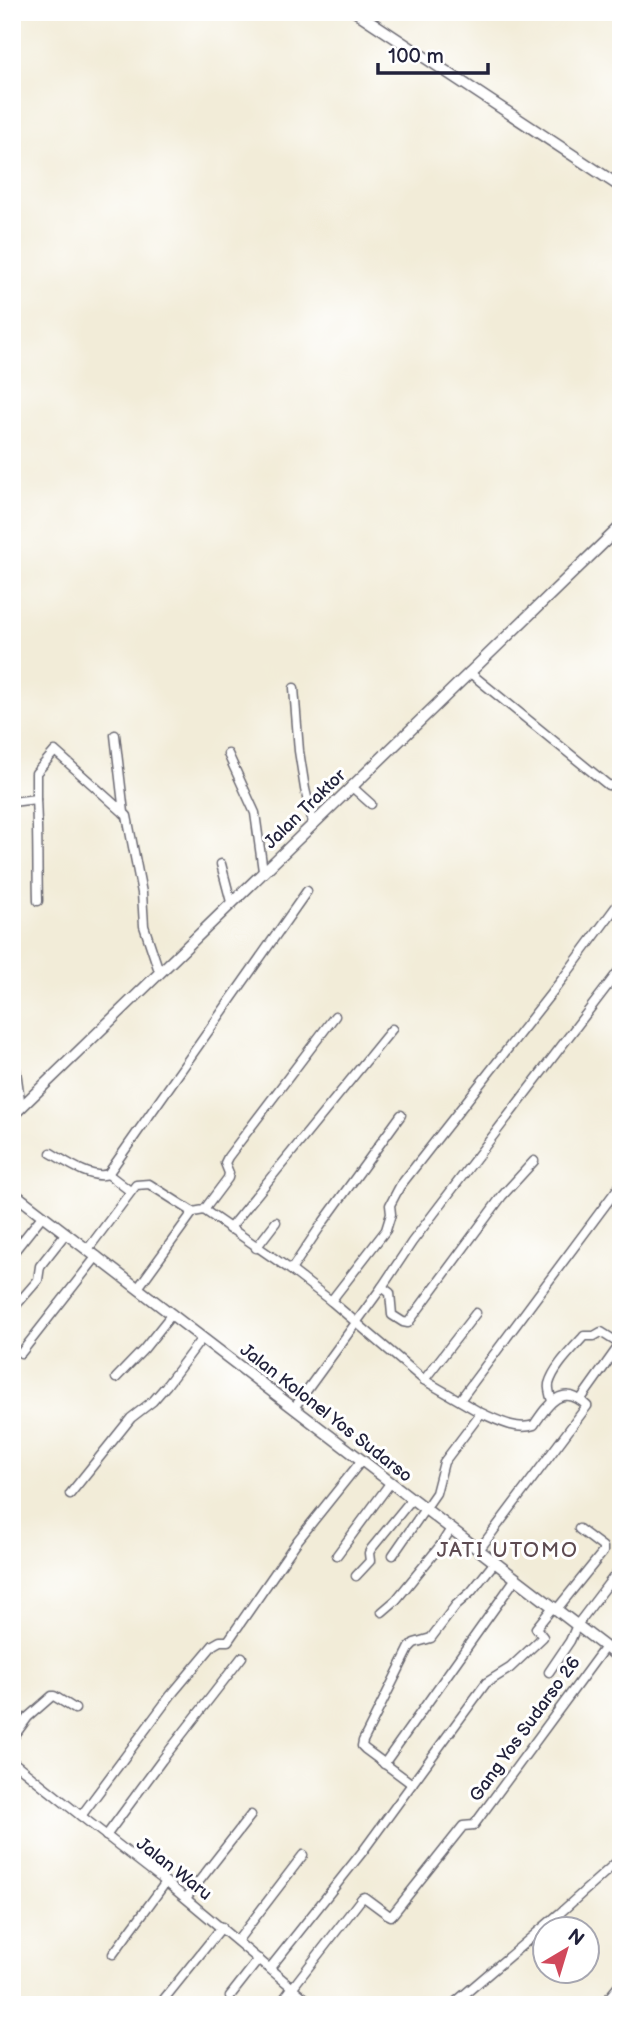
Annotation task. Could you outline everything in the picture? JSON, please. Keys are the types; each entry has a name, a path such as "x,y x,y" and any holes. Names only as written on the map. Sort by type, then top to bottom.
{"street":[{"path":"356,12 621,187"},
{"name":"Jalan Traktor","path":"12,1115 621,526"},
{"path":"469,672 608,785 621,788"},
{"path":"294,688 299,751 313,823"},
{"path":"115,735 124,813"},
{"path":"38,901 36,773 55,751 127,816 142,893 144,926 159,971"},
{"path":"228,754 254,813 263,871"},
{"path":"351,786 370,804"},
{"path":"12,802 36,799"},
{"path":"221,864 231,902"},
{"path":"51,1153 88,1172 100,1176 108,1174 307,891"},
{"path":"331,1301 386,1230 391,1214 390,1205 400,1186 621,901"},
{"path":"294,1408 412,1242 621,968"},
{"path":"138,1288 194,1212 204,1210 228,1178 225,1163 228,1157 335,1016"},
{"path":"229,1229 392,1029"},
{"path":"12,1042 21,1107"},
{"path":"291,1270 401,1115"},
{"path":"382,1287 390,1293 392,1315 408,1323 502,1196 534,1161"},
{"path":"108,1174 130,1191"},
{"path":"88,1250 136,1185 149,1184 194,1212"},
{"path":"460,1401 621,1184"},
{"name":"Jalan Kolonel Yos Sudarso","path":"12,1192 621,1659"},
{"path":"204,1210 291,1270 424,1380 481,1413 514,1426 530,1427 552,1401 566,1395 580,1399 587,1406 479,1550"},
{"path":"12,1254 43,1215"},
{"path":"256,1248 276,1222"},
{"path":"12,1310 37,1280 40,1266 66,1233"},
{"path":"21,1353 97,1256"},
{"path":"424,1380 476,1313"},
{"path":"116,1378 172,1314"},
{"path":"552,1401 549,1384 555,1372 584,1336 594,1336 601,1332 620,1343 580,1399"},
{"path":"70,1494 131,1418 153,1401 166,1386 202,1338"},
{"path":"393,1555 438,1490 444,1462 481,1413"},
{"path":"81,1816 171,1695 214,1645 220,1641 228,1641 298,1540 362,1460"},
{"path":"337,1555 391,1482"},
{"path":"356,1576 370,1561 371,1549 412,1499"},
{"path":"382,1612 396,1600 451,1529"},
{"path":"270,1968 363,1850 486,1683 510,1668 542,1637 536,1628 603,1552 603,1547 579,1529"},
{"path":"412,1784 362,1746 410,1647 430,1638 495,1562"},
{"path":"549,1672 570,1641 577,1625 621,1567"},
{"path":"384,1764 516,1578"},
{"name":"Gang Yos Sudarso 26","path":"293,1989 364,1897 391,1916 463,1826 474,1825 607,1649 621,1636"},
{"path":"106,1836 242,1657"},
{"path":"12,1739 28,1717 52,1696 75,1709"},
{"name":"Jalan Waru","path":"12,1761 222,1927 313,2005"},
{"path":"186,1898 251,1815"},
{"path":"238,1940 303,1855"},
{"path":"452,2005 621,1858"},
{"path":"113,1954 166,1882"},
{"path":"164,1999 222,1927"},
{"path":"230,1996 259,1959"},
{"path":"603,2005 621,1983"},
{"path":"279,2005 293,1989"}],"district":[{"name":"JATI UTOMO","path":"508,1550"}]}
